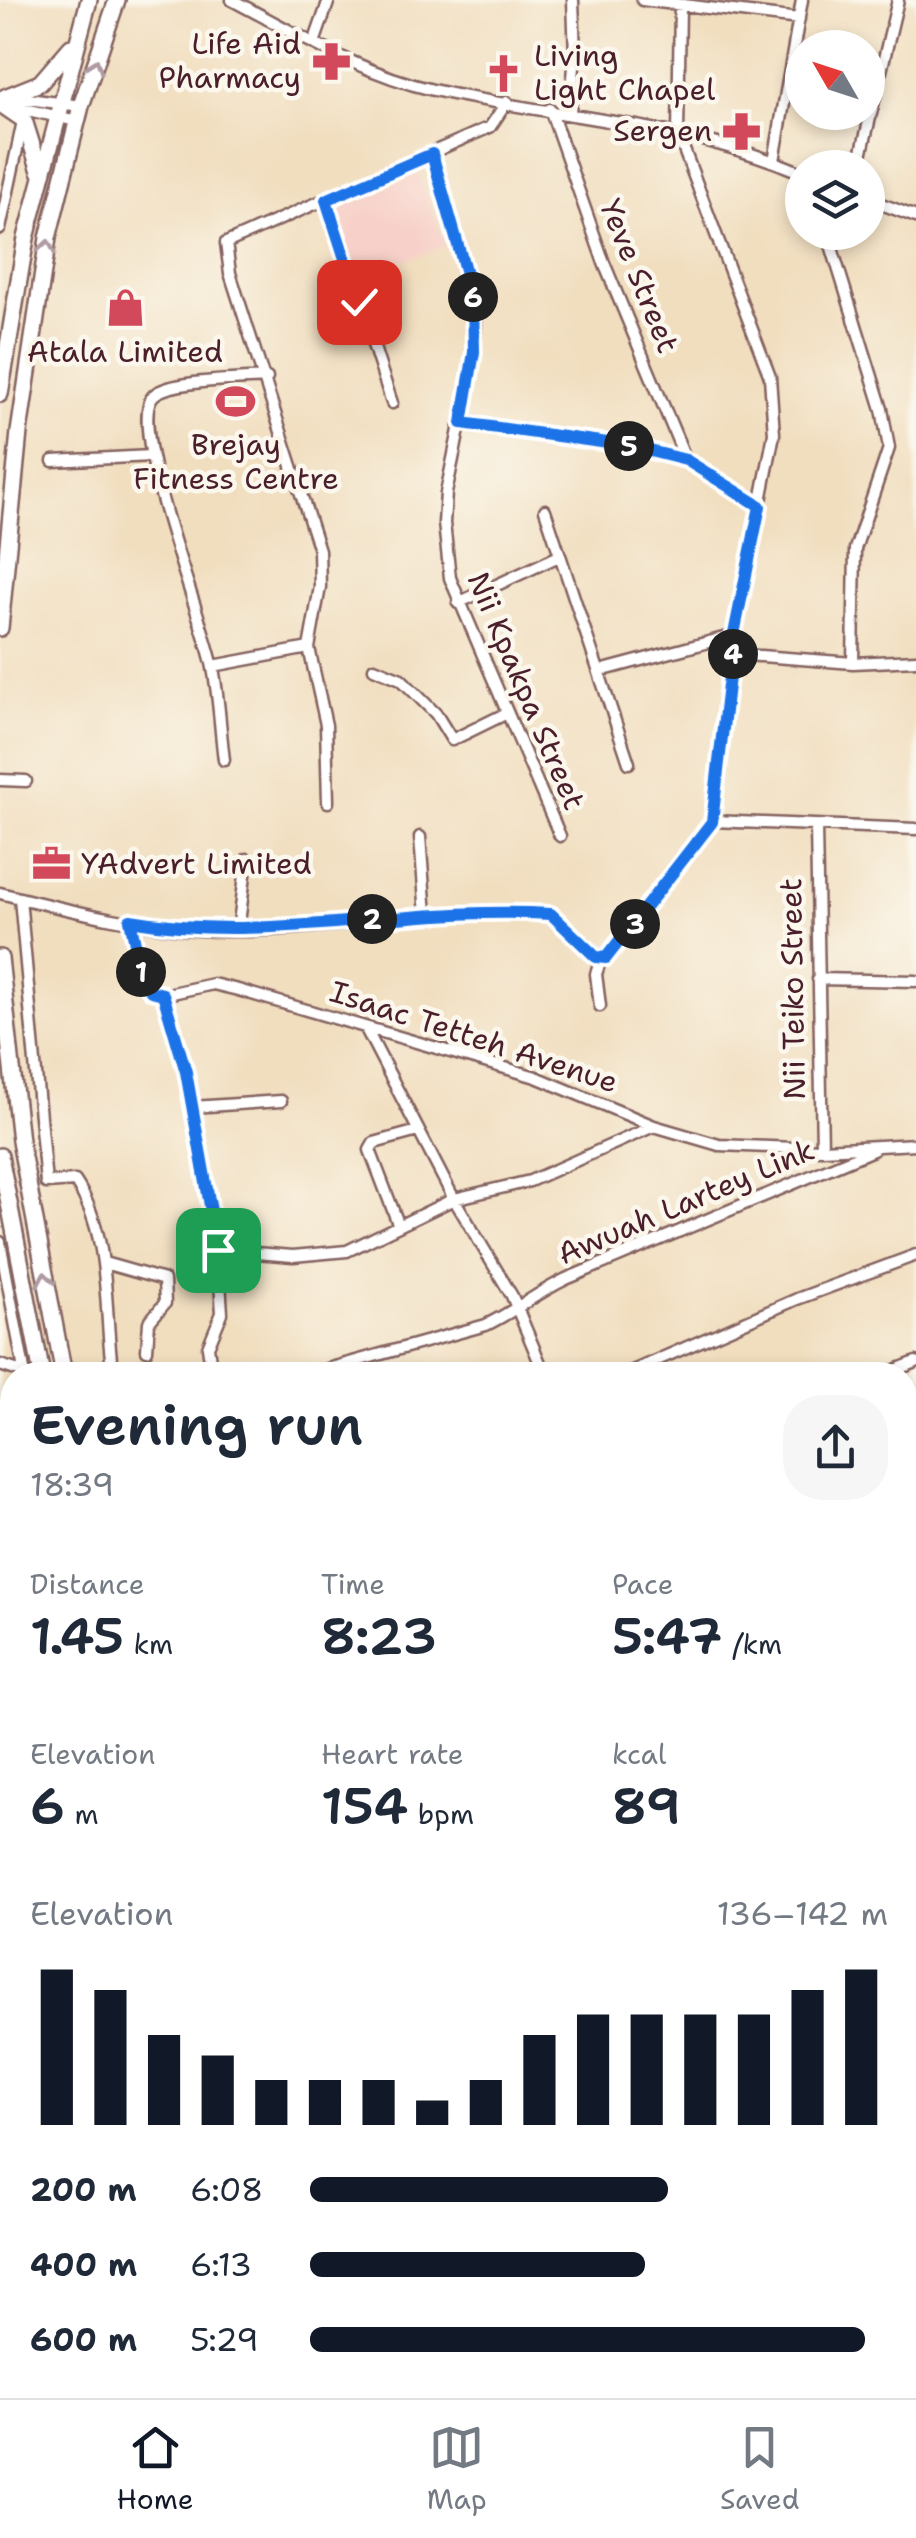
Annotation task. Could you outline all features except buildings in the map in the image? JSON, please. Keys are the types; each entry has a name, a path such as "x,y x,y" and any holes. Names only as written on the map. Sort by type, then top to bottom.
{"highway":[{"path":"0,394 40,172 89,0"},
{"path":"0,628 19,432 48,238 79,113 118,4"},
{"path":"40,172 24,120 2,101 30,90 47,76 80,30"},
{"path":"0,958 20,1141 62,1362"},
{"path":"0,1156 40,1362"}],"street":[{"path":"232,0 387,77 435,90 678,134 785,166"},
{"path":"314,43 329,0"},
{"path":"570,112 573,0"},
{"path":"642,0 799,19"},
{"path":"774,161 802,0"},
{"path":"862,150 898,0"},
{"path":"600,1006 596,974 601,960 663,888 712,822 734,634 774,434 770,377 678,134 680,5"},
{"path":"2,101 79,113"},
{"path":"328,802 326,726 308,648 320,587 319,550 230,272 226,243 490,128 507,102"},
{"name":"Yeve Street","path":"550,109 604,262 686,460"},
{"path":"0,229 24,120"},
{"name":"Nii Kpakpa Street","path":"432,154 473,298 474,352 444,523 458,603 560,836"},
{"path":"326,200 392,403"},
{"path":"885,205 916,217"},
{"path":"834,250 882,408 888,448 853,562 853,663"},
{"path":"224,760 213,666 151,456 148,414 154,394 172,387 267,378"},
{"path":"462,423 630,446 686,460 760,506"},
{"path":"53,461 151,456"},
{"path":"545,510 556,556 600,671 629,763"},
{"path":"458,603 556,556"},
{"path":"600,671 734,634"},
{"path":"213,666 308,648"},
{"path":"733,654 853,663 916,660"},
{"path":"374,668 401,680 436,714 452,740 505,714"},
{"path":"0,780 26,780"},
{"path":"712,822 916,829"},
{"name":"Nii Teiko Street","path":"816,828 822,1149"},
{"path":"420,836 426,915"},
{"path":"238,931 247,859"},
{"path":"0,893 130,920 238,931 426,915 551,914 601,960"},
{"path":"20,898 46,1182 74,1182 92,1209 104,1264 112,1362"},
{"path":"130,920 143,980 151,991 163,994 193,1108 218,1250 222,1313 208,1347 210,1362"},
{"path":"818,979 916,982"},
{"name":"Isaac Tetteh Avenue","path":"163,994 213,984 536,1077 654,1126 719,1146 822,1149 916,1144"},
{"path":"365,1027 454,1199 517,1308 539,1362"},
{"path":"193,1108 280,1101"},
{"path":"218,1250 293,1256 347,1251 454,1199 530,1181 654,1126"},
{"path":"399,1226 370,1150 374,1144 418,1131"},
{"name":"Awuah Lartey Link","path":"352,1362 486,1324 517,1308 526,1298 566,1279 879,1148"},
{"path":"0,1242 23,1362"},
{"path":"652,1362 797,1299 916,1255"},
{"path":"104,1264 164,1280 165,1303 149,1322 147,1350"}],"shaded area":[{"path":"418,173 446,245 357,280 329,208"}],"place":[{"name":"Life Aid Pharmacy","path":"331,61"},
{"name":"Living Light Chapel","path":"504,73"},
{"name":"Sergen","path":"742,131"},
{"name":"Atala Limited","path":"125,308"},
{"name":"Brejay Fitness Centre","path":"236,401"},
{"name":"YAdvert Limited","path":"51,864"}],"route":[{"path":"218,1250 186,1072 163,994 151,991 143,980 130,920 238,931 426,915 551,914 596,957 606,958 712,822 734,634 760,506 686,460 630,446 462,423 476,324 473,298 432,154 326,200 359,302"}]}
